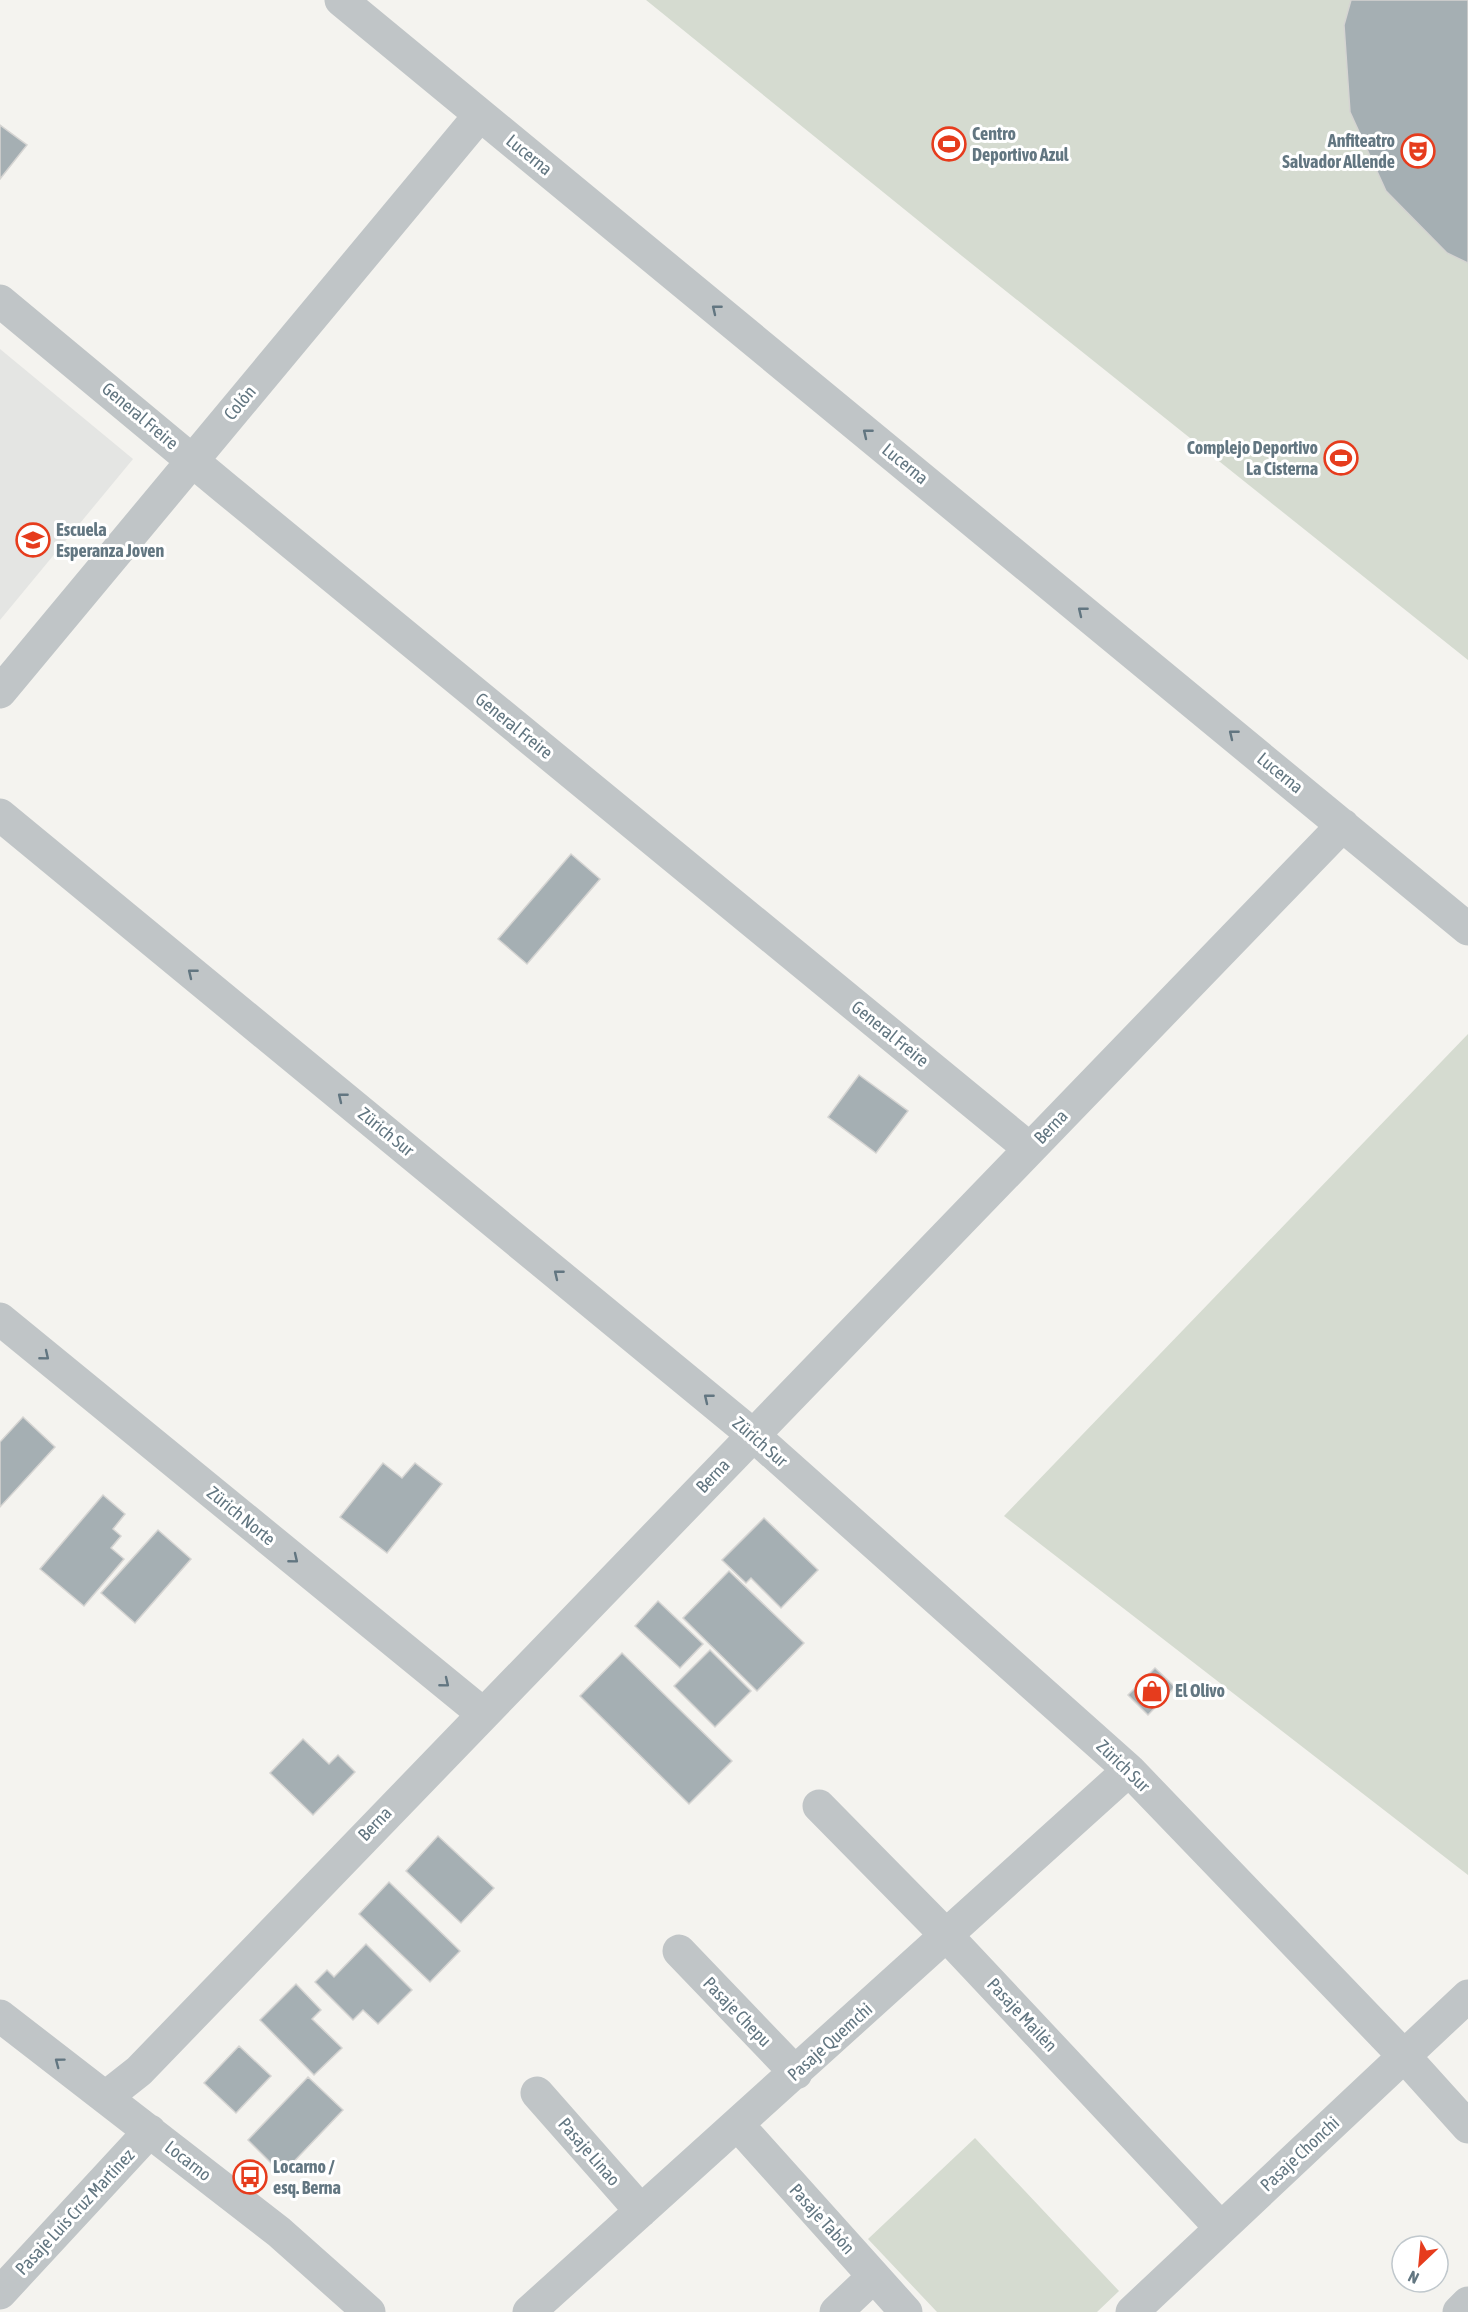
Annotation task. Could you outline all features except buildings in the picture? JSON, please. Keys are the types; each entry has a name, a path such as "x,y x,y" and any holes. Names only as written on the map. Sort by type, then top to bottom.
{"street":[{"name":"Lucerna","path":"341,0 1468,929"},
{"name":"Colón","path":"0,692 480,115"},
{"name":"General Freire","path":"0,301 1030,1149"},
{"name":"Zürich Sur","path":"0,815 753,1435 1129,1770 1404,2056 1468,2127"},
{"name":"Berna","path":"106,2097 139,2071 482,1713 1343,825"},
{"name":"Zürich Norte","path":"0,1319 482,1713"},
{"name":"Pasaje Quemchi","path":"529,2312 738,2126 1129,1770"},
{"name":"Pasaje Mailén","path":"819,1806 946,1935 1221,2228"},
{"name":"Pasaje Chepu","path":"679,1951 796,2073"},
{"name":"Pasaje Chonchi","path":"1136,2311 1468,1995"},
{"name":"Locarno","path":"0,2016 279,2232 369,2312"},
{"name":"Pasaje Linao","path":"537,2093 641,2211"},
{"name":"Pasaje Tabón","path":"738,2126 906,2312"},
{"name":"Pasaje Luis Cruz Martínez","path":"0,2293 150,2131"},
{"path":"836,2312 873,2277"},
{"path":"1458,2312 1468,2303"}],"shaded area":[{"name":"Complejo Deportivo La Cisterna","path":"646,0 1468,0 1468,660 962,256"},
{"name":"Escuela Esperanza Joven","path":"0,349 133,459 0,620"},
{"path":"1468,1034 1468,1875 1004,1516"},
{"path":"975,2138 1119,2291 1097,2312 937,2312 868,2239"}],"place":[{"name":"Centro Deportivo Azul","path":"949,144"},
{"name":"Anfiteatro Salvador Allende","path":"1418,151"},
{"name":"Complejo Deportivo La Cisterna","path":"1341,458"},
{"name":"Escuela Esperanza Joven","path":"33,540"},
{"name":"El Olivo","path":"1152,1691"},
{"name":"Locarno / esq. Berna","path":"250,2177"}]}
